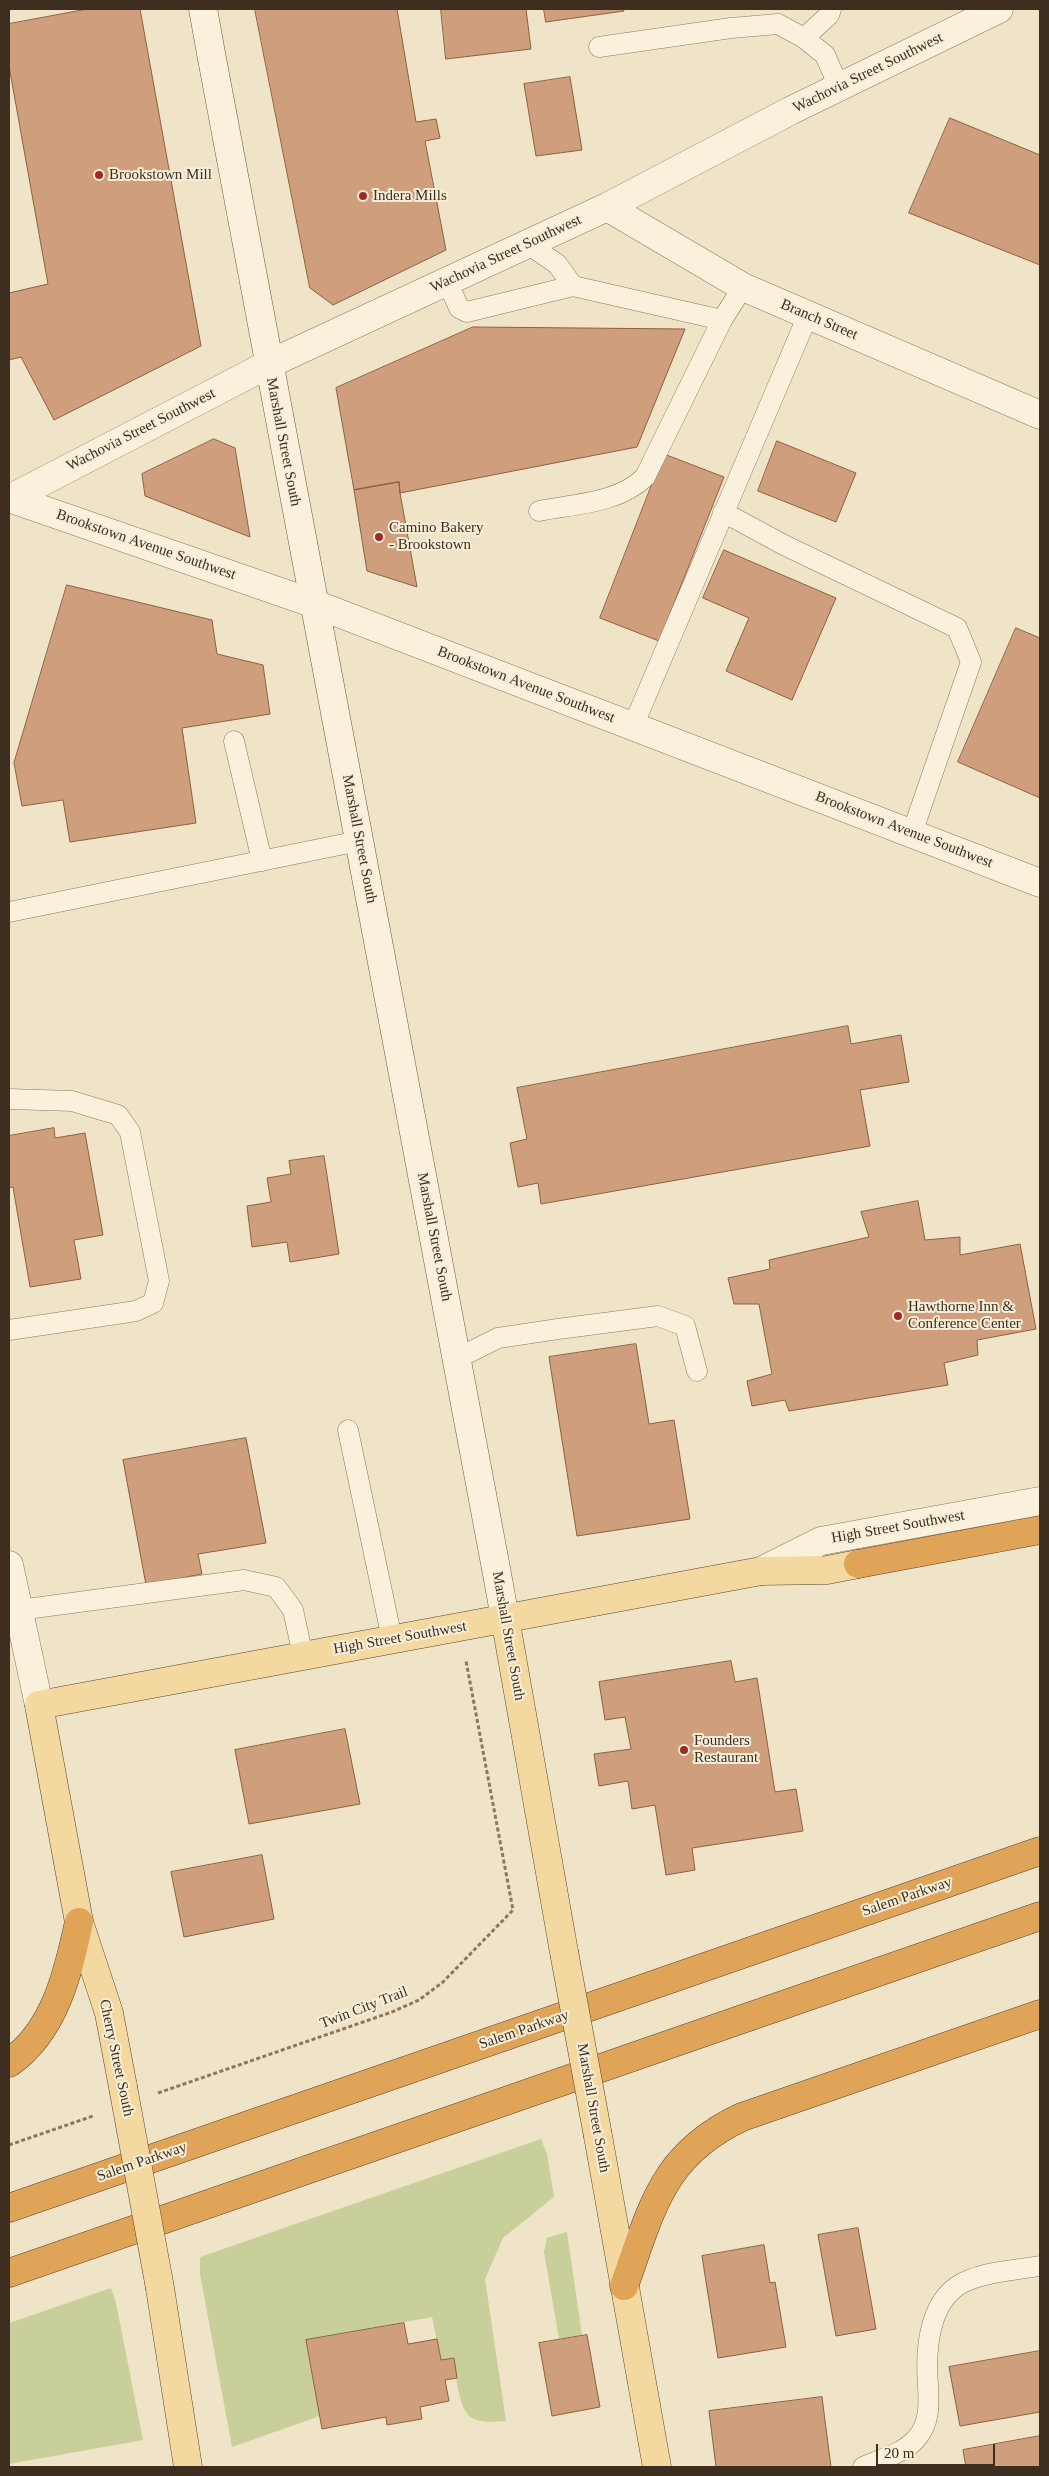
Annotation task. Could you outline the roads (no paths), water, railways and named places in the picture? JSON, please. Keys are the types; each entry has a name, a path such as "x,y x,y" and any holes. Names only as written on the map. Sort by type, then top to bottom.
{"highway":[{"path":"858,1564 1040,1530"},
{"name":"Salem Parkway","path":"9,2208 1040,1851"},
{"path":"9,2273 1040,1916"},
{"path":"9,2063 32,2041 47,2019 68,1970 79,1922"},
{"path":"624,2286 656,2197 668,2176 700,2140 742,2117 1040,2014"}],"main road":[{"name":"High Street Southwest","path":"39,1704 761,1571 827,1570 858,1564"},
{"name":"Marshall Street South","path":"504,1618 657,2467"},
{"name":"Cherry Street South","path":"39,1704 79,1922 109,2013 160,2288 188,2467"}],"street":[{"name":"Marshall Street South","path":"203,9 267,365 360,841 504,1618"},
{"name":"Wachovia Street Southwest","path":"10,498 267,365 608,207 839,87 1000,9"},
{"name":"Branch Street","path":"608,207 743,287 1040,415"},
{"name":"Brookstown Avenue Southwest","path":"10,498 315,604 1040,883"},
{"name":"High Street Southwest","path":"761,1571 821,1541 1040,1501"},
{"name":"Cherry Street South","path":"9,1565 39,1704"}],"lane":[{"path":"804,38 829,15 831,9"},
{"path":"599,47 732,28 778,24 804,38 825,54 839,87"},
{"path":"528,244 558,264 573,286"},
{"path":"447,281 459,308 467,312 573,286 722,320"},
{"path":"539,511 619,495 635,487 645,477 722,320 743,287"},
{"path":"633,726 808,315"},
{"path":"723,512 784,545 957,628 971,662 912,833"},
{"path":"234,741 262,861"},
{"path":"9,912 360,841"},
{"path":"9,1099 72,1101 118,1115 130,1132 159,1281 153,1303 136,1311 9,1330"},
{"path":"456,1359 498,1338 658,1316 685,1326 697,1370"},
{"path":"348,1430 392,1639"},
{"path":"19,1610 244,1580 276,1587 292,1610 303,1656"},
{"path":"862,2467 904,2450 916,2439 926,2424 929,2406 927,2372 930,2342 935,2316 946,2295 968,2280 990,2274 1040,2266"}],"place":[{"name":"Brookstown Mill","path":"99,175"},
{"name":"Indera Mills","path":"363,196"},
{"name":"Camino Bakery - Brookstown","path":"379,537"},
{"name":"Hawthorne Inn & Conference Center","path":"898,1316"},
{"name":"Founders Restaurant","path":"684,1750"}]}
